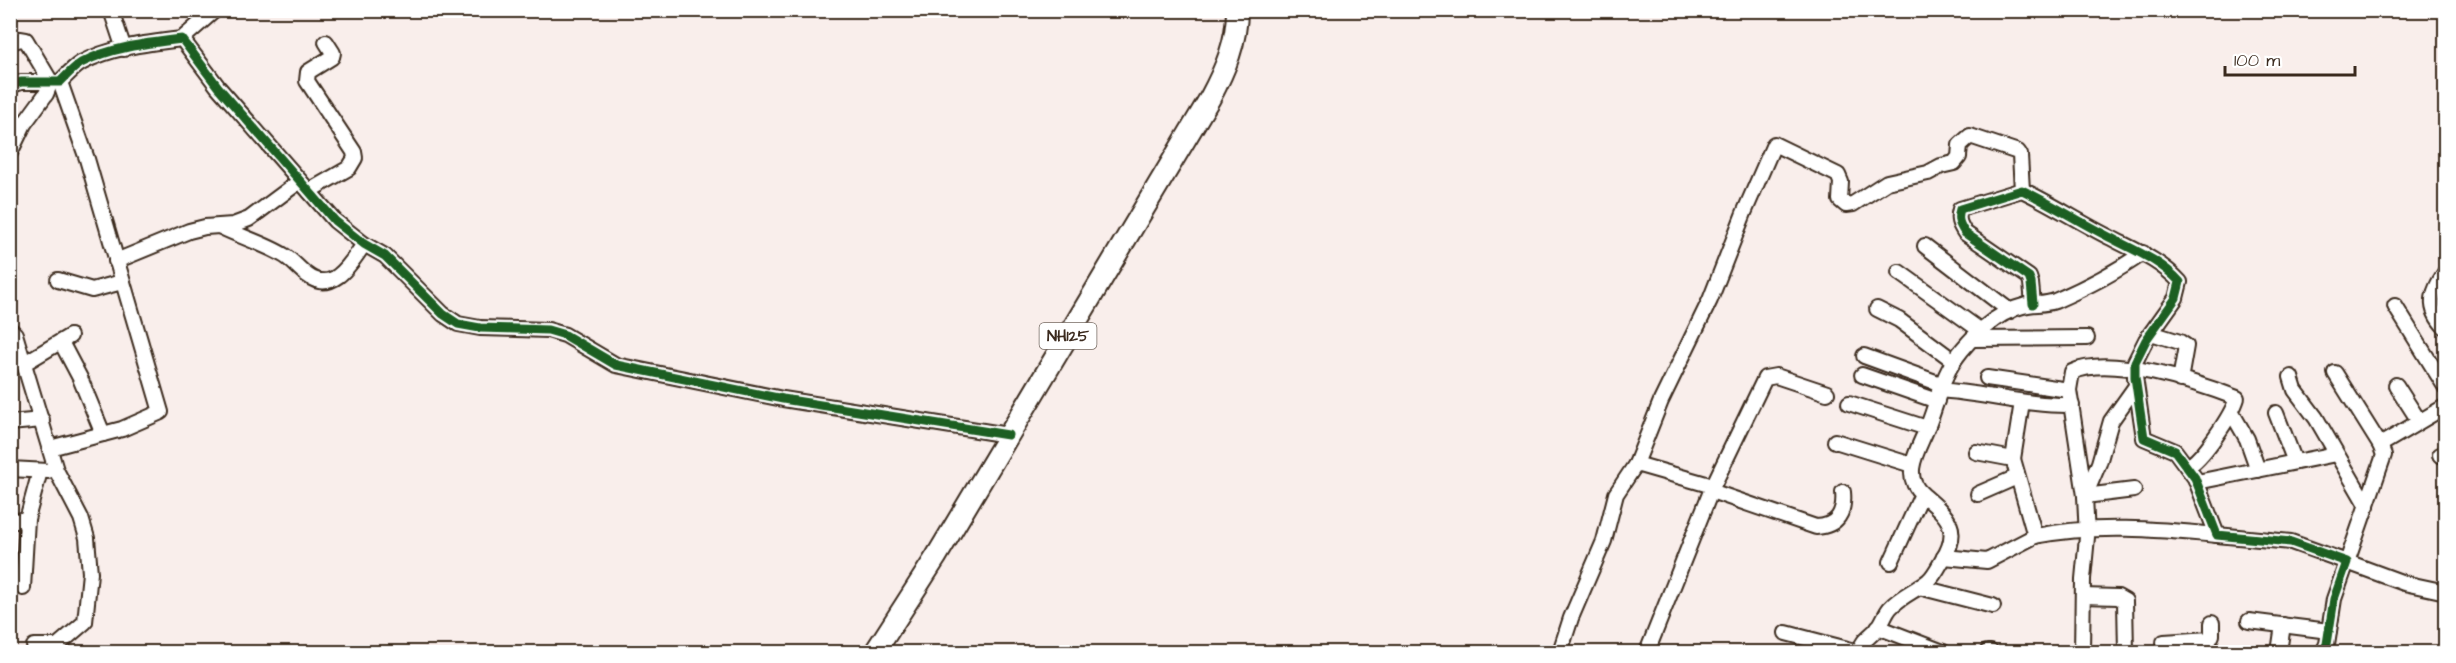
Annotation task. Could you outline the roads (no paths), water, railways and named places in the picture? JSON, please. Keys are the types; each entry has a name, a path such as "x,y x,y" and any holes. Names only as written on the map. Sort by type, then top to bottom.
{"highway":[{"name":"NH125","path":"875,652 936,557 1222,77 1237,30 1238,10"}],"street":[{"path":"111,10 124,49"},
{"path":"10,153 24,124 55,82 80,64 144,43 182,39 215,10"},
{"path":"10,43 20,39 26,40 55,82 87,159 161,412 122,429 50,448"},
{"path":"182,39 218,87 335,221 364,244 385,256 443,314 458,324 480,328 548,330 565,335 616,365 783,399 1008,435"},
{"path":"116,261 189,231 233,225 249,219 305,186 349,168 355,158 354,152 307,81 306,76 308,72 332,57 333,53 326,42"},
{"path":"10,86 21,82 55,82"},
{"path":"1560,652 1570,618 1604,541 1616,494 1636,464 1661,401 1710,300 1774,144 1838,175 1841,182 1840,200 1846,205 1853,204 1887,182 1928,173 1954,163 1959,157 1960,145 1970,136 2018,152 2022,190"},
{"path":"2033,304 2029,277 1965,233 1957,217 1960,209 2022,190 2110,238 2144,253 2180,282 2176,298 2151,333 2135,362 2136,386 2144,438 2175,451 2197,482 2217,535"},
{"path":"219,226 286,257 308,276 317,280 328,281 338,278 347,270 364,244"},
{"path":"1925,246 2010,311"},
{"path":"1786,633 1859,652 1861,644 1878,627 1889,609 1930,579 1951,546 1950,521 1914,484 1912,465 1939,392 1954,361 1976,335 2010,311 2054,301 2121,268 2144,253"},
{"path":"2445,271 2438,282 2432,300 2434,313 2445,328"},
{"path":"1899,272 1976,335 2087,338"},
{"path":"58,280 92,290 122,282"},
{"path":"2395,306 2445,388"},
{"path":"1877,309 1899,320 1954,361"},
{"path":"10,329 15,331 56,470 81,518 87,538 90,573 86,618 83,625 57,646 34,646"},
{"path":"2151,333 2186,346 2180,380"},
{"path":"10,372 24,367 65,339 103,435"},
{"path":"1864,356 1939,392"},
{"path":"2082,652 2085,496 2069,390 2072,372 2085,366 2112,366 2180,380 2237,398 2232,413 2199,459 2187,467"},
{"path":"2327,642 2334,598 2384,455 2335,373"},
{"path":"1862,375 1939,392 1969,392 2022,402 2072,405"},
{"path":"1647,652 1712,488 1765,378 1776,376 1827,393"},
{"path":"2291,377 2295,390 2316,418 2367,506"},
{"path":"1987,378 2069,390"},
{"path":"2396,385 2419,421"},
{"path":"2085,496 2099,463 2111,421 2136,386"},
{"path":"2022,402 2013,459 2035,536"},
{"path":"1849,403 1927,428"},
{"path":"2380,445 2445,406"},
{"path":"2232,413 2247,439 2258,470"},
{"path":"2276,413 2295,462"},
{"path":"10,423 42,420"},
{"path":"1835,441 1912,465"},
{"path":"1976,452 2013,459"},
{"path":"2197,482 2336,454"},
{"path":"1636,464 1712,488 1816,527 1827,526 1839,517 1843,510 1843,492"},
{"path":"10,469 56,470"},
{"path":"22,588 27,519 40,471"},
{"path":"1978,494 2017,477"},
{"path":"2085,496 2134,490"},
{"path":"1891,562 1922,494"},
{"path":"10,522 27,519"},
{"path":"1944,557 1987,561 2035,536 2057,532 2159,529 2291,542 2404,583 2445,592"},
{"path":"1919,587 1993,606"},
{"path":"2083,596 2118,597 2125,601 2126,652"},
{"path":"2249,621 2283,625 2327,642 2339,652"},
{"path":"2164,642 2210,639 2212,623"},
{"path":"2279,652 2283,625"},
{"path":"1878,627 1943,652"}]}
